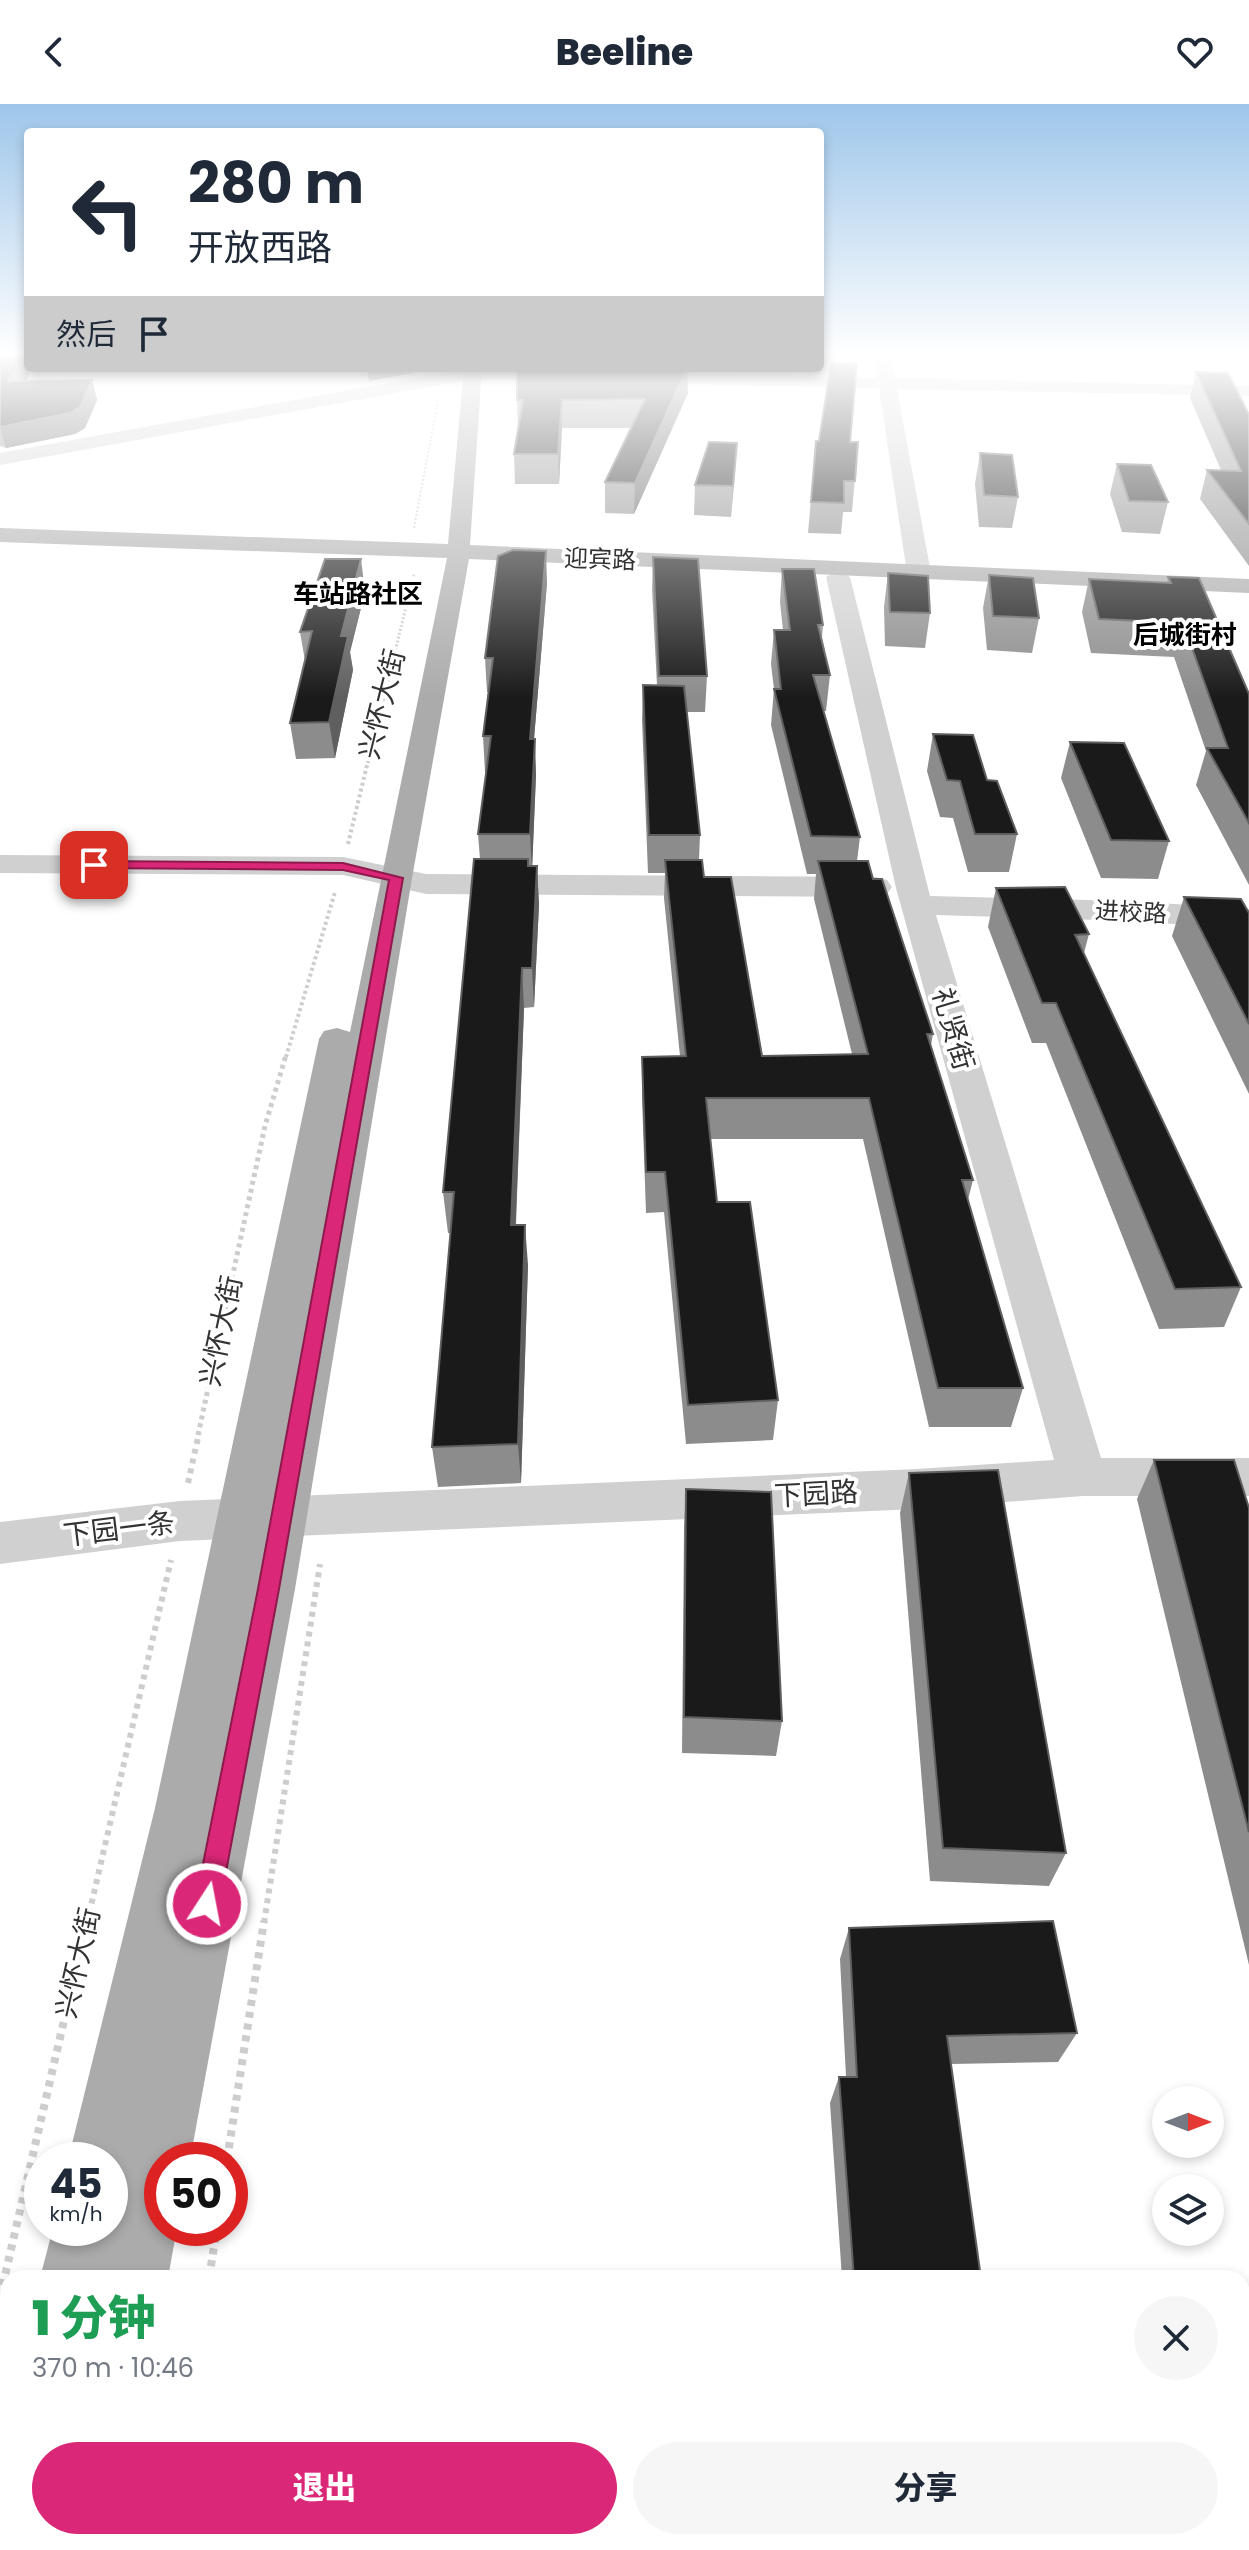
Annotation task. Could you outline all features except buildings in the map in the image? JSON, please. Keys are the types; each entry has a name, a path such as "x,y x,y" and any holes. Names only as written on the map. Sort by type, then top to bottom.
{"main road":[{"name":"兴怀大街","path":"134,2270 370,871 449,470"},
{"name":"迎宾路","path":"0,535 1249,586"},
{"name":"迎宾路","path":"0,543 435,553 838,577 1249,594"},
{"name":"兴怀大街","path":"106,2142 184,1808 260,1518"},
{"path":"77,2270 83,2246"}],"street":[{"path":"901,470 919,573"},
{"name":"礼贤街","path":"838,577 914,896 1083,1477"},
{"name":"进校路","path":"0,864 370,871 426,884 914,896 1249,919"},
{"name":"下园路","path":"260,1518 853,1492 1083,1477 1249,1477"},
{"name":"下园一条","path":"0,1543 180,1521 260,1518"}],"path":[{"name":"兴怀大街","path":"6,2270 180,1521 265,1126 370,871 415,569 435,553 413,533 434,470"},
{"path":"210,2270 214,2246"}],"district":[{"name":"车站路社区","path":"358,594"},
{"name":"后城街村","path":"1185,635"}],"route":[{"path":"94,865 343,866 396,878 269,1589 207,1904"}]}
